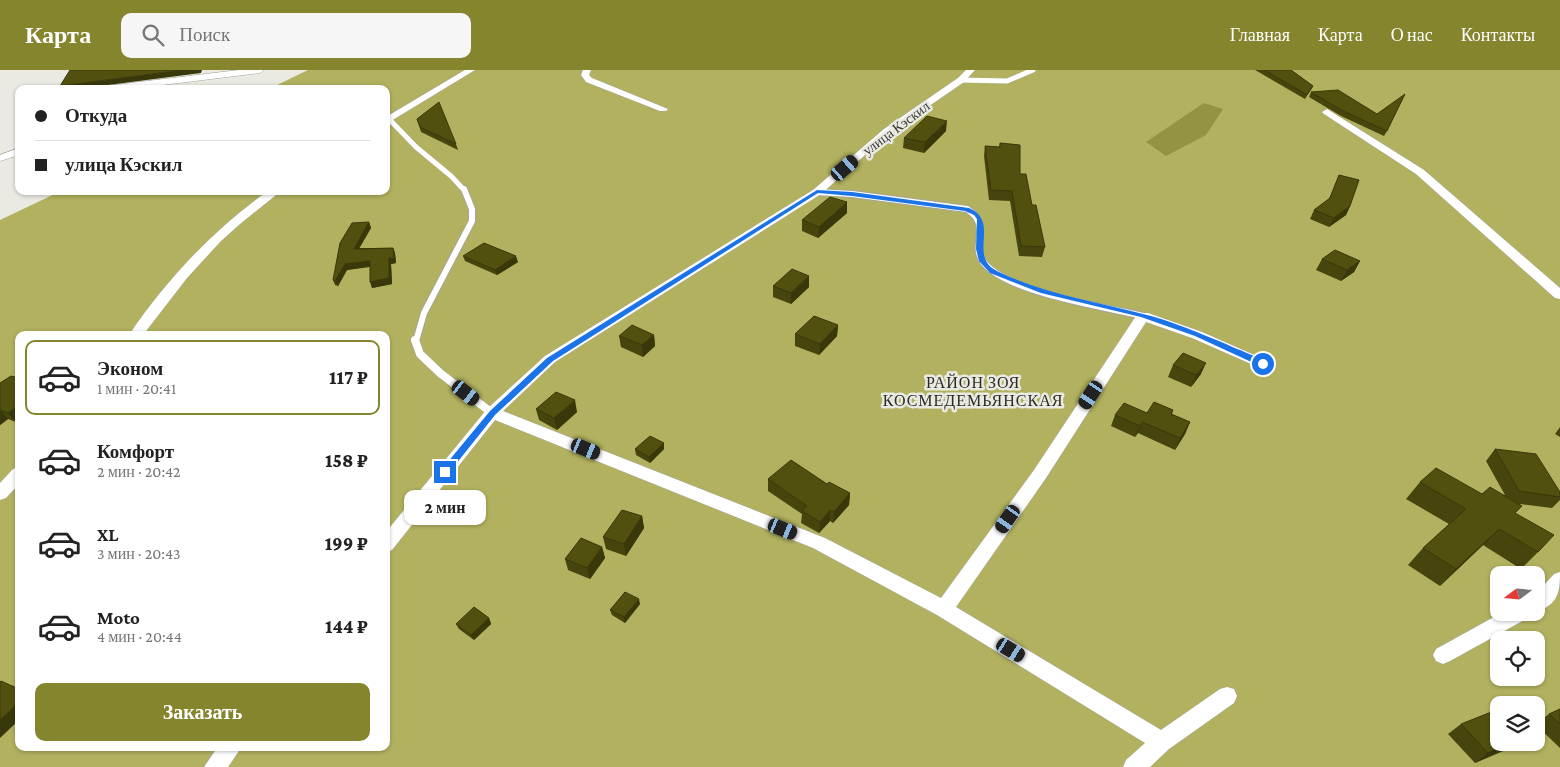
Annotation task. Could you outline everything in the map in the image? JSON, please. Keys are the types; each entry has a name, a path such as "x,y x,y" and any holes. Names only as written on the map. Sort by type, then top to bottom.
{"street":[{"path":"138,85 260,70"},
{"path":"390,119 471,70"},
{"path":"587,70 585,75 589,80 663,109"},
{"name":"улица Кэскил","path":"390,540 492,413 550,359 817,192 887,132 961,80 971,70"},
{"path":"1327,112 1420,172 1560,295"},
{"path":"0,158 15,152"},
{"path":"139,331 174,285 216,240 270,195"},
{"path":"944,609 1040,474 1143,316 1197,334 1263,364"},
{"path":"492,413 819,543 944,609 1162,742"},
{"path":"0,494 15,477"},
{"path":"1545,597 1560,579"},
{"path":"1443,655 1505,621"},
{"path":"1134,767 1162,742 1227,696"},
{"path":"215,767 228,751"}],"lane":[{"path":"961,80 1007,81 1033,70"},
{"path":"390,122 419,150 458,180 468,194 473,209 472,221 424,313 415,338 420,354 440,373 492,413"},
{"path":"817,192 852,194 966,209 976,213 980,219 982,261 993,272 1043,292 1143,316"}],"shaded area":[{"path":"308,70 1560,70 1560,767 0,767 0,220 53,195 390,195 390,85 277,85"},
{"path":"1204,103 1223,109 1206,135 1166,156 1146,142"}],"building":[{"path":"70,70 183,70 68,85 61,85"},
{"path":"1264,70 1291,70 1313,86 1307,95"},
{"path":"1338,90 1377,114 1405,94 1387,131 1343,111 1311,92"},
{"path":"439,102 456,144 420,127 417,119"},
{"path":"927,116 947,121 925,142 904,138"},
{"path":"1000,143 1020,145 1020,174 1026,174 1032,205 1036,205 1045,247 1021,246 1012,191 991,190 985,146 1000,147"},
{"path":"1339,175 1359,180 1350,206 1334,218 1314,210 1330,198"},
{"path":"830,197 847,202 819,227 802,220"},
{"path":"369,222 354,249 393,248 394,258 389,258 389,278 370,282 370,261 345,264 335,281 333,280 340,243 352,223"},
{"path":"484,243 516,256 495,270 463,256"},
{"path":"1335,250 1360,261 1347,270 1322,259"},
{"path":"792,269 809,276 791,293 773,286"},
{"path":"814,316 838,325 820,344 795,334"},
{"path":"632,325 654,335 642,345 619,336"},
{"path":"1183,353 1206,363 1196,375 1173,365"},
{"path":"11,376 15,377 15,408 8,413 0,410 0,383"},
{"path":"556,392 575,400 554,418 536,409"},
{"path":"1154,402 1173,410 1171,414 1190,422 1180,438 1142,422 1140,426 1115,415 1124,403 1147,413"},
{"path":"650,436 664,443 649,457 635,449"},
{"path":"1495,449 1536,454 1560,492 1560,497 1519,491"},
{"path":"791,460 827,484 829,482 850,493 834,512 830,510 820,522 802,511 807,506 768,479"},
{"path":"1436,468 1482,494 1490,487 1522,506 1515,513 1554,535 1538,552 1499,529 1456,569 1423,548 1466,509 1420,482"},
{"path":"622,510 642,516 624,544 603,537"},
{"path":"581,538 602,547 587,568 565,559"},
{"path":"625,592 639,599 624,617 610,610"},
{"path":"474,607 489,618 471,635 456,624"},
{"path":"0,682 15,687 15,706 0,720"},
{"path":"1560,709 1560,724 1549,714"},
{"path":"1490,713 1490,751 1492,751 1488,753 1461,724"}],"district":[{"name":"РАЙОН ЗОЯ КОСМЕДЕМЬЯНСКАЯ","path":"973,391"}],"route":[{"path":"445,472 492,413 550,359 817,192 852,194 966,209 976,213 980,219 982,261 993,272 1043,292 1143,316 1197,334 1263,364"}]}
